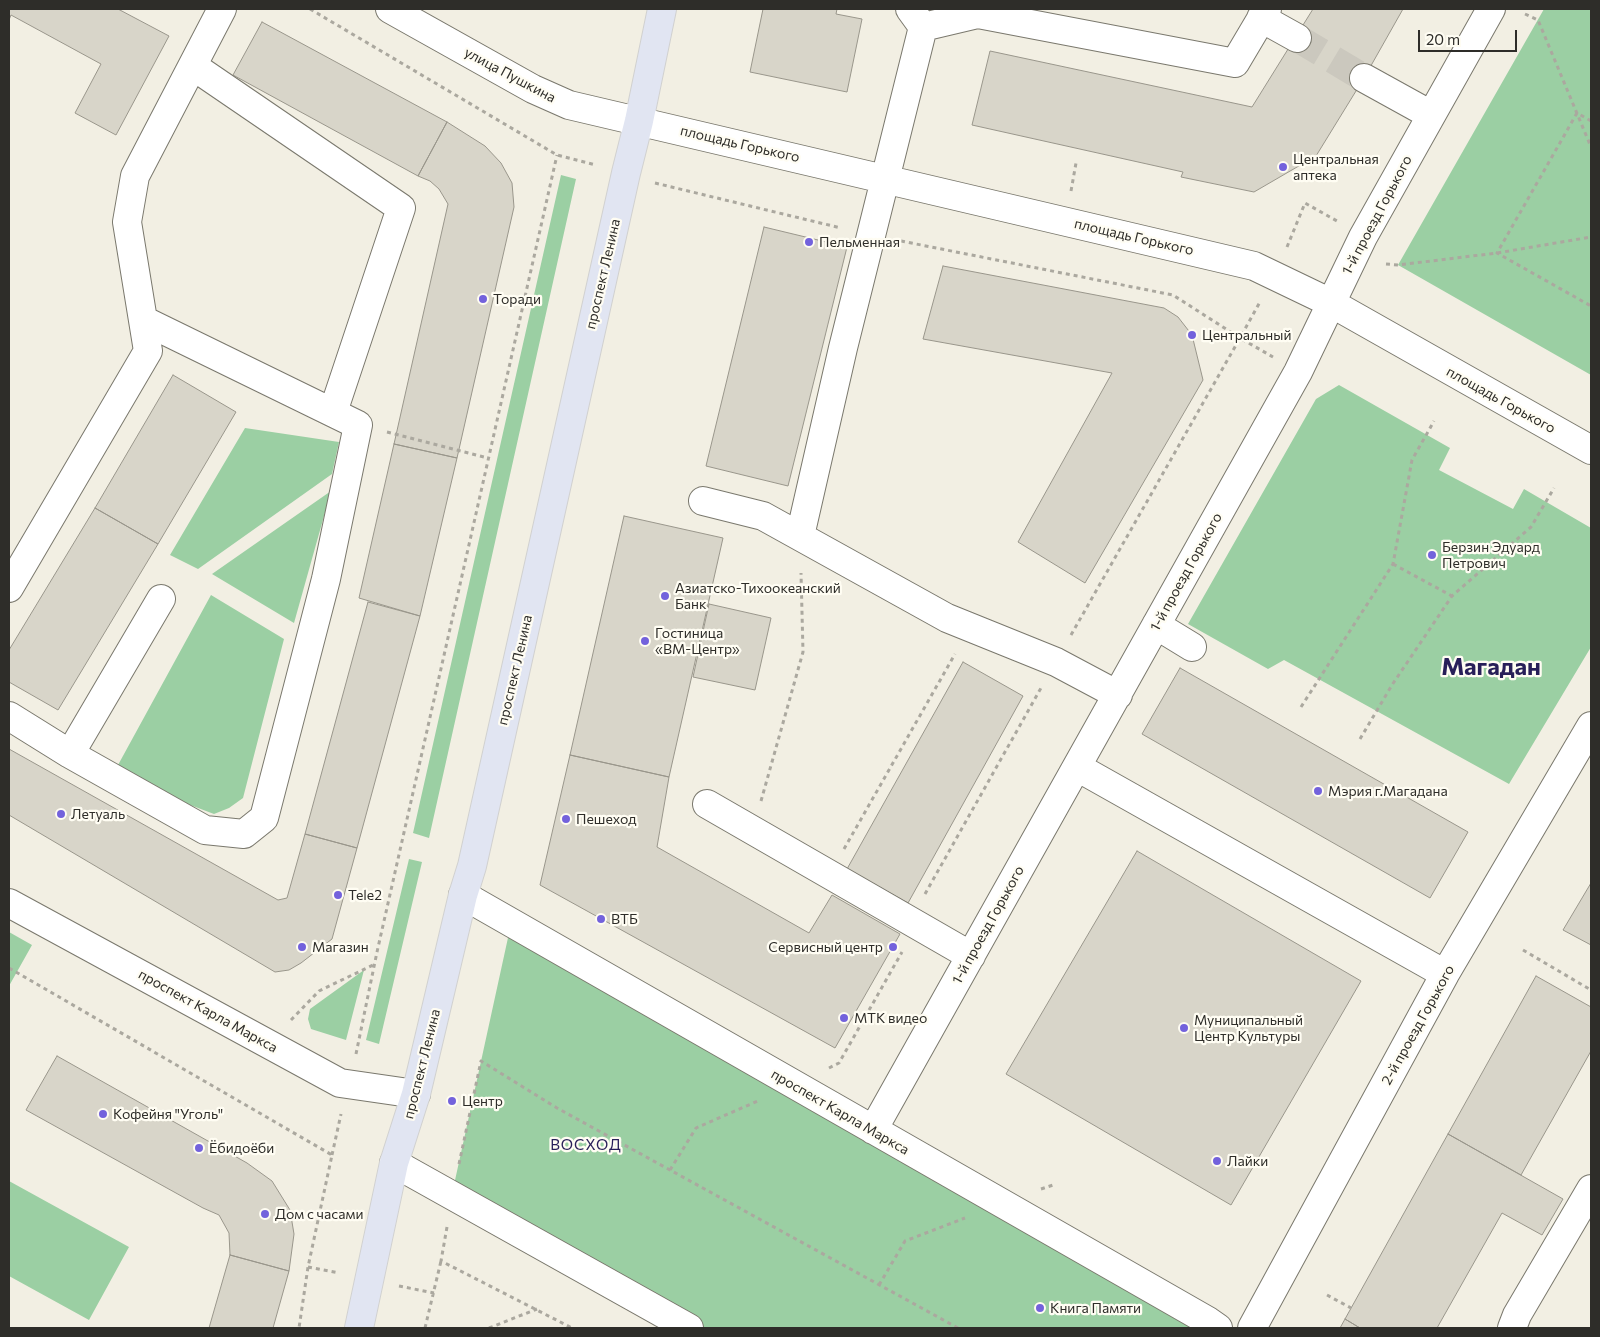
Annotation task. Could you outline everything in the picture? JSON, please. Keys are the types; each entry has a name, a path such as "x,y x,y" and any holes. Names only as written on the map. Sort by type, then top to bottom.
{"main road":[{"name":"проспект Ленина","path":"359,1328 394,1163 416,1094 463,895 472,866 639,121 662,9"}],"street":[{"path":"9,588 148,351 128,222 135,176 222,9"},
{"name":"улица Пушкина","path":"390,9 552,98 589,110 639,121"},
{"name":"1-й проезд Горького","path":"873,1130 1298,372 1363,237 1491,9"},
{"path":"800,536 843,348 886,180 917,18 978,14 1235,63 1264,14 1296,38"},
{"path":"193,66 401,208 333,412"},
{"path":"1364,78 1432,115"},
{"name":"площадь Горького","path":"639,121 1232,260 1275,275 1331,303 1591,450"},
{"path":"9,716 70,754 205,830 244,834 264,818 326,580 358,425 143,320"},
{"path":"703,501 764,516 947,618 1056,662 1118,695"},
{"path":"70,754 161,599"},
{"path":"1156,625 1192,647"},
{"name":"2-й проезд Горького","path":"1252,1328 1445,974 1591,726"},
{"path":"1077,767 1445,974"},
{"path":"707,804 970,956"},
{"name":"проспект Карла Маркса","path":"463,895 1218,1328"},
{"name":"проспект Карла Маркса","path":"9,903 344,1084 416,1094"},
{"path":"394,1163 689,1328"},
{"path":"1512,1328 1517,1315 1591,1189"}],"path":[{"path":"310,9 557,155 626,173 669,187 873,235 1173,295 1298,372"},
{"path":"1525,14 1538,20 1591,147"},
{"path":"1577,112 1591,121"},
{"path":"1497,253 1577,112"},
{"path":"299,1328 308,1267 332,1155 344,1084 374,965 557,155"},
{"path":"670,1170 696,1128 839,1063 911,937 915,911 1275,275 1305,203"},
{"path":"1386,264 1398,265 1497,253 1591,237"},
{"path":"1497,253 1591,306"},
{"path":"1301,707 1393,564 1412,460 1434,421"},
{"path":"358,425 488,458"},
{"path":"1360,739 1392,685 1452,596 1531,527 1554,488"},
{"path":"752,830 803,652 800,536"},
{"path":"1393,564 1452,596"},
{"path":"829,875 971,627"},
{"path":"1523,950 1591,990"},
{"path":"269,1045 280,1037 292,1018 319,991 374,965"},
{"path":"9,968 332,1155"},
{"path":"426,1328 441,1261 452,1194 481,1061 557,1108 958,1328"},
{"path":"878,1285 905,1241 1053,1185"},
{"path":"441,1261 572,1328"},
{"path":"1327,1295 1351,1308"},
{"path":"489,1328 537,1309"}],"green space":[{"path":"1544,9 1591,9 1591,375 1398,265"},
{"path":"561,175 576,179 429,838 413,833"},
{"path":"1339,385 1450,448 1439,470 1513,509 1524,489 1591,528 1591,647 1509,784 1284,660 1268,669 1188,624 1316,399"},
{"path":"245,428 339,442 332,474 198,569 170,555"},
{"path":"331,491 294,623 212,574"},
{"path":"211,595 284,639 243,798 229,808 214,814 185,803 118,765"},
{"path":"409,859 422,862 379,1044 366,1040"},
{"path":"511,924 1218,1328 689,1328 452,1194"},
{"path":"9,932 32,945 9,986"},
{"path":"364,970 346,1040 311,1029 308,1019 310,1009"},
{"path":"9,1181 129,1247 89,1320 9,1276"}],"building":[{"path":"9,9 118,9 169,36 116,135 75,113 101,64 11,15 9,20"},
{"path":"763,9 837,9 836,14 862,19 847,92 750,72"},
{"path":"1313,9 1403,9 1364,78 1316,156 1254,192 1181,177 1183,172 972,125 990,51 1252,107"},
{"path":"262,22 447,122 418,176 233,75"},
{"path":"447,122 485,146 501,163 512,183 514,207 457,458 394,444 448,204 439,189 430,181 418,176"},
{"path":"764,227 847,247 788,486 706,466"},
{"path":"943,266 1164,308 1178,317 1192,335 1203,380 1085,583 1018,542 1112,373 923,339"},
{"path":"173,375 236,412 158,544 95,508"},
{"path":"394,444 457,458 420,616 359,598"},
{"path":"95,508 158,544 58,710 9,682 9,650"},
{"path":"624,516 723,538 669,777 570,755"},
{"path":"368,602 420,616 357,848 305,834"},
{"path":"709,604 771,618 755,690 693,677"},
{"path":"963,662 1023,696 908,903 847,869"},
{"name":"Мэрия г.Магадана","path":"1180,668 1468,832 1430,898 1142,734"},
{"path":"9,749 278,900 287,898 305,834 357,848 332,939 289,970 275,972 9,815"},
{"path":"570,755 669,777 657,847 809,933 832,895 900,934 835,1048 540,885"},
{"name":"Муниципальный Центр Культуры","path":"1137,851 1361,981 1231,1205 1006,1074"},
{"path":"1591,883 1591,945 1563,930"},
{"path":"1536,976 1591,1007 1591,1051 1521,1175 1448,1134"},
{"path":"57,1056 247,1163 272,1181 290,1210 294,1234 289,1271 230,1255 229,1233 219,1215 26,1110"},
{"path":"1448,1134 1563,1199 1542,1235 1502,1213 1437,1328 1360,1328 1345,1319"},
{"path":"230,1255 289,1271 273,1328 209,1328"},
{"path":"1345,1319 1360,1328 1340,1328"}],"tunnel":[{"path":"1297,38 1364,78"}],"place":[{"name":"Центральная аптека","path":"1283,167"},
{"name":"Пельменная","path":"809,242"},
{"name":"Торади","path":"483,299"},
{"name":"Центральный","path":"1192,335"},
{"name":"Берзин Эдуард Петрович","path":"1432,555"},
{"name":"Азиатско-Тихоокеанский Банк","path":"665,596"},
{"name":"Гостиница «ВМ-Центр»","path":"645,641"},
{"name":"Мэрия г.Магадана","path":"1318,791"},
{"name":"Летуаль","path":"61,814"},
{"name":"Пешеход","path":"566,819"},
{"name":"Tele2","path":"338,895"},
{"name":"ВТБ","path":"601,919"},
{"name":"Магазин","path":"302,947"},
{"name":"Сервисный центр","path":"893,947"},
{"name":"МТК видео","path":"844,1018"},
{"name":"Муниципальный Центр Культуры","path":"1184,1028"},
{"name":"Центр","path":"452,1101"},
{"name":"Кофейня \"Уголь\"","path":"103,1114"},
{"name":"Ёбидоёби","path":"199,1148"},
{"name":"Лайки","path":"1217,1161"},
{"name":"Дом с часами","path":"265,1214"},
{"name":"Книга Памяти","path":"1040,1308"}],"district":[{"name":"Магадан","path":"1491,667"},
{"name":"ВОСХОД","path":"586,1145"}]}
